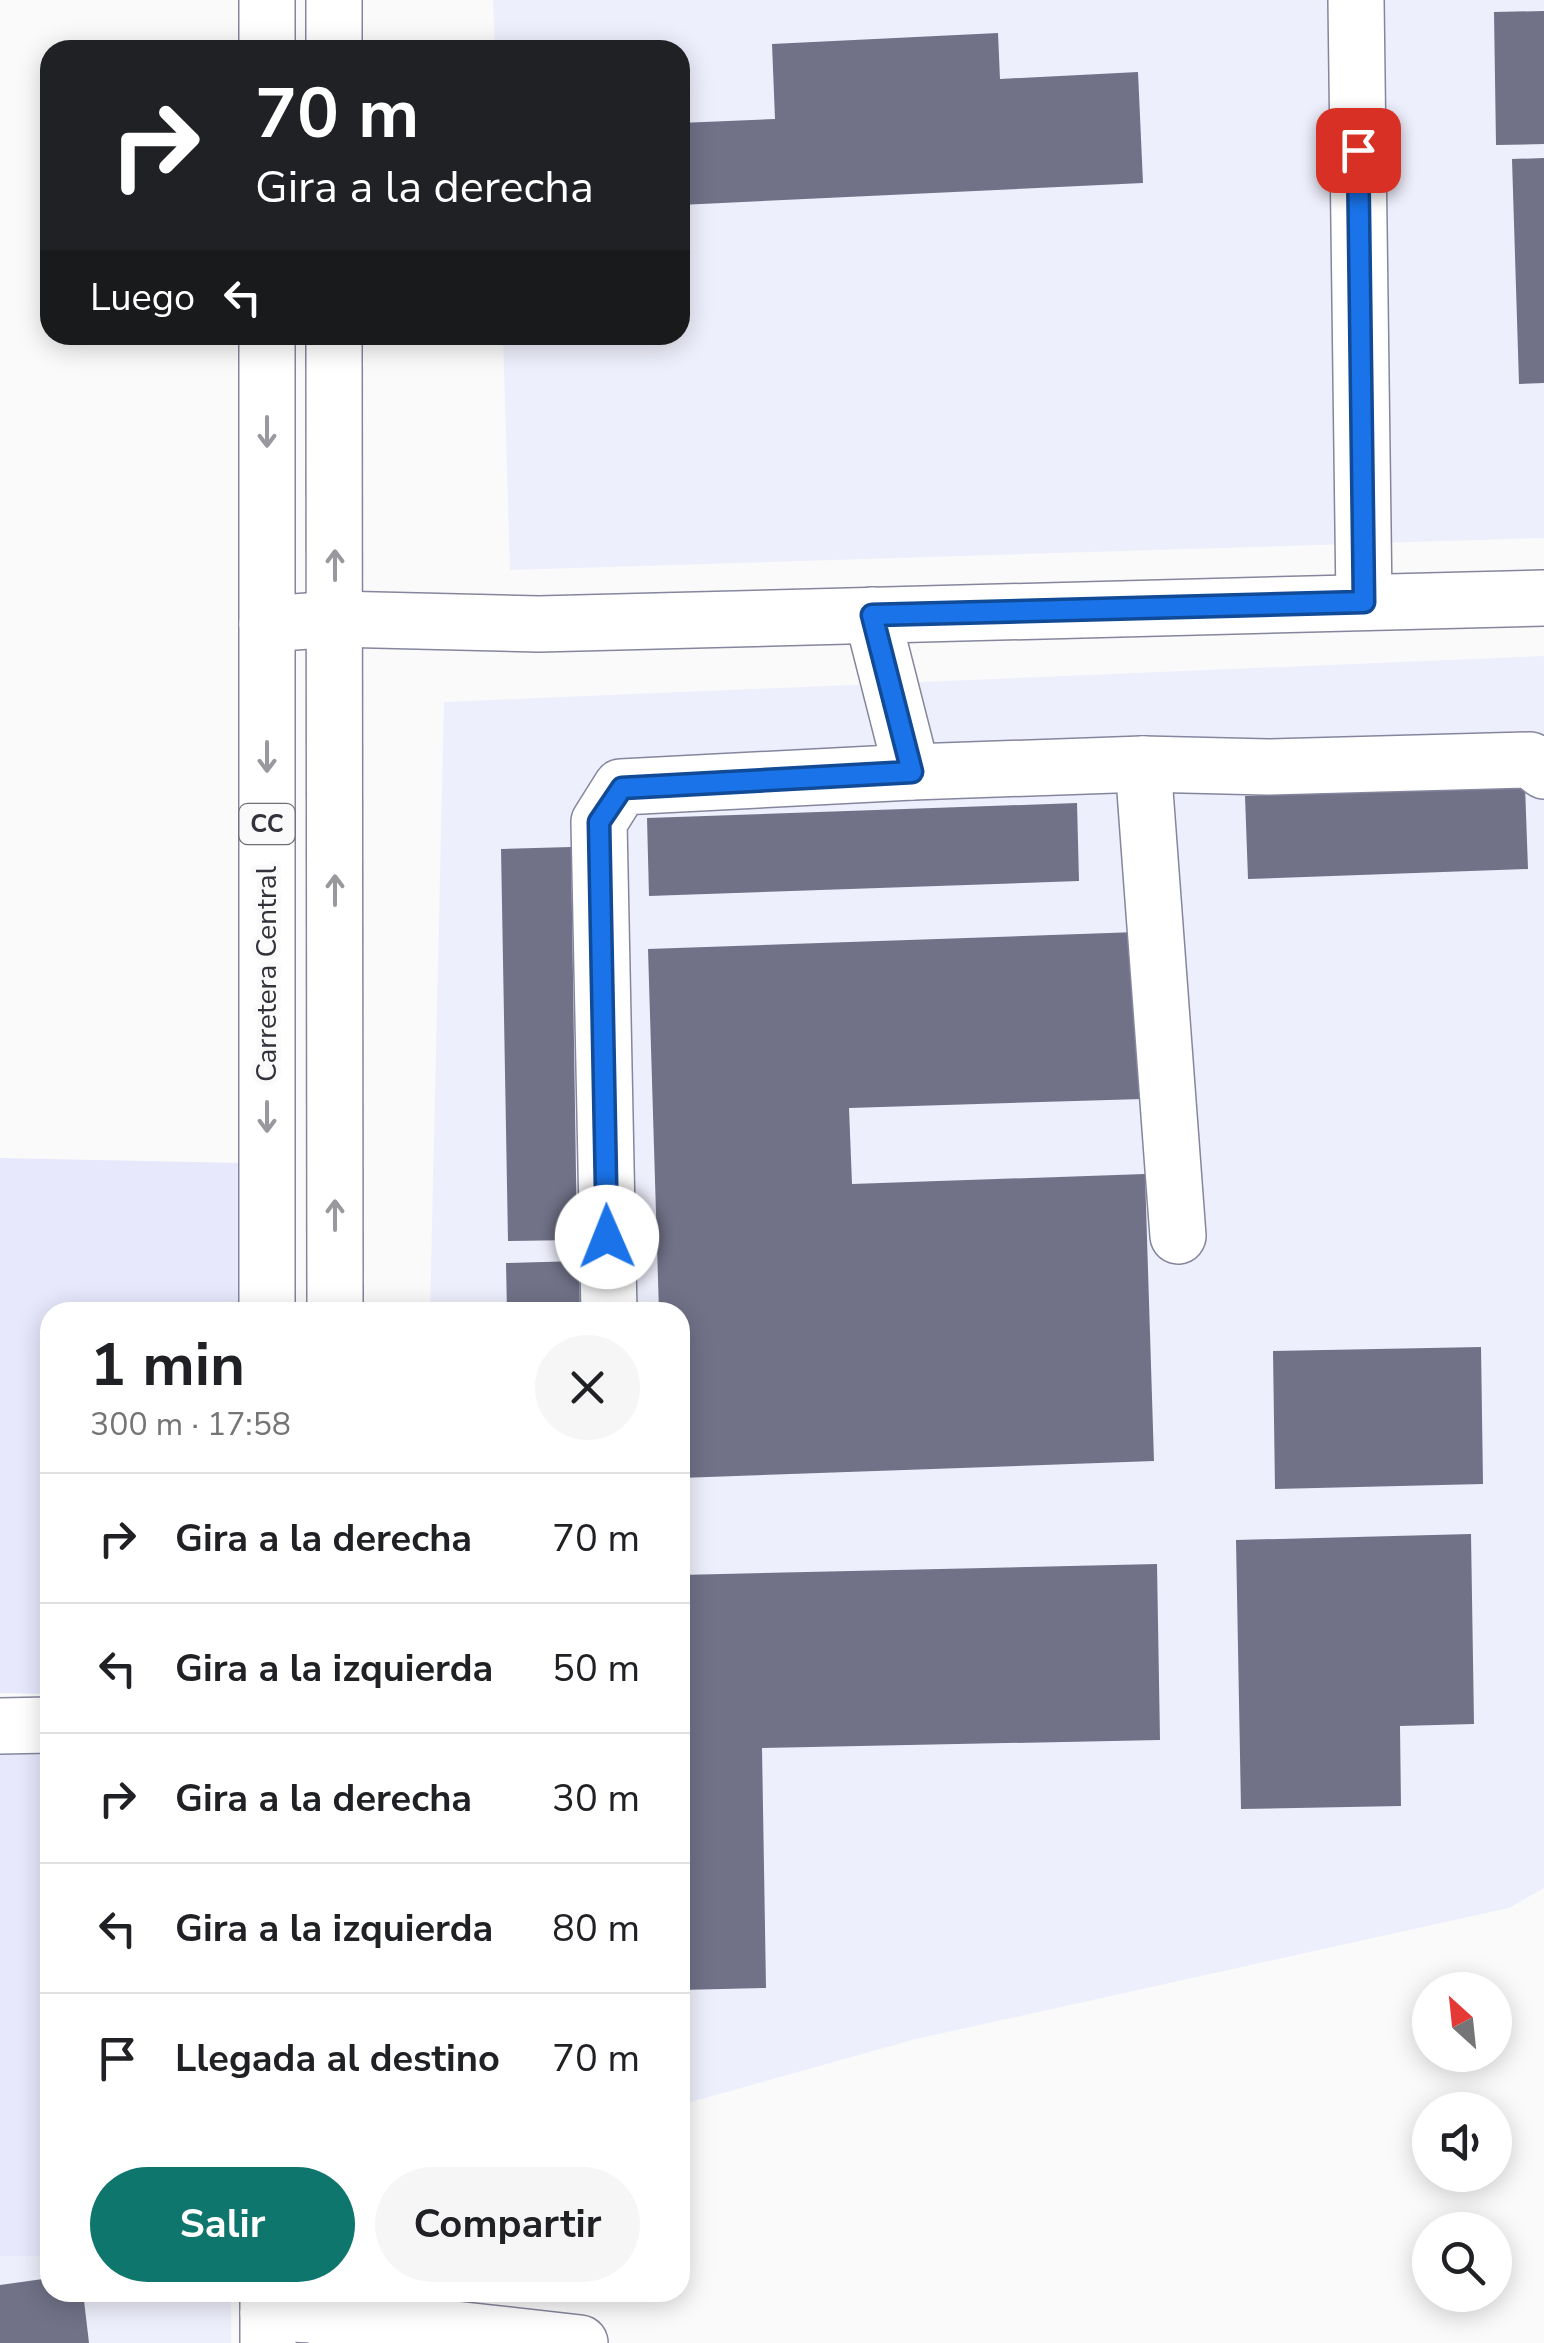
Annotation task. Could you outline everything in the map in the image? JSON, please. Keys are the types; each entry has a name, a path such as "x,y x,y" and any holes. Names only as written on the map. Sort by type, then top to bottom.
{"main road":[{"path":"266,0 266,40"},
{"path":"334,0 334,40"},
{"path":"1356,0 1364,602"},
{"name":"Carretera Central","path":"267,345 267,1302"},
{"name":"CC","path":"334,345 335,1302"},
{"path":"267,624 334,619 539,624 1544,598"},
{"path":"872,615 912,772"},
{"path":"609,1302 599,822 622,788 1142,764 1268,767 1530,760 1544,771"},
{"path":"1142,764 1178,1236"},
{"path":"0,1726 40,1725"},
{"path":"268,2316 336,2317 580,2343"}],"shaded area":[{"path":"493,0 1544,0 1544,538 510,570 503,345 690,345 690,40 495,40"},
{"path":"1544,656 1544,1888 1509,1908 916,2039 690,2102 690,1302 430,1302 444,702"},
{"path":"0,1158 241,1163 243,1302 40,1302 40,1694 0,1693"},
{"path":"0,1745 40,1745 40,2256 0,2256"},
{"path":"40,2212 40,2302 231,2302 231,2343 0,2343 0,2236"}],"building":[{"path":"1544,11 1544,144 1496,145 1494,12"},
{"path":"998,33 1000,79 1138,72 1143,183 690,205 690,123 775,119 772,44"},
{"path":"1544,158 1544,383 1519,384 1512,159"},
{"path":"1525,786 1528,869 1248,879 1245,796"},
{"path":"1077,803 1079,881 649,896 647,818"},
{"path":"571,847 577,1240 508,1241 501,849"},
{"path":"1137,932 1142,1099 849,1108 852,1184 1145,1174 1154,1461 690,1478 690,1302 659,1302 648,949"},
{"path":"579,1261 580,1302 507,1302 506,1263"},
{"path":"1481,1347 1483,1484 1275,1489 1273,1351"},
{"path":"1471,1534 1474,1724 1400,1726 1401,1806 1241,1809 1236,1540"},
{"path":"1157,1564 1160,1740 762,1748 766,1988 690,1990 690,1575"},
{"path":"40,2279 40,2302 84,2302 89,2343 0,2343 0,2285"}],"route":[{"path":"607,1237 599,822 622,788 912,772 872,615 1364,602 1358,150"}]}
